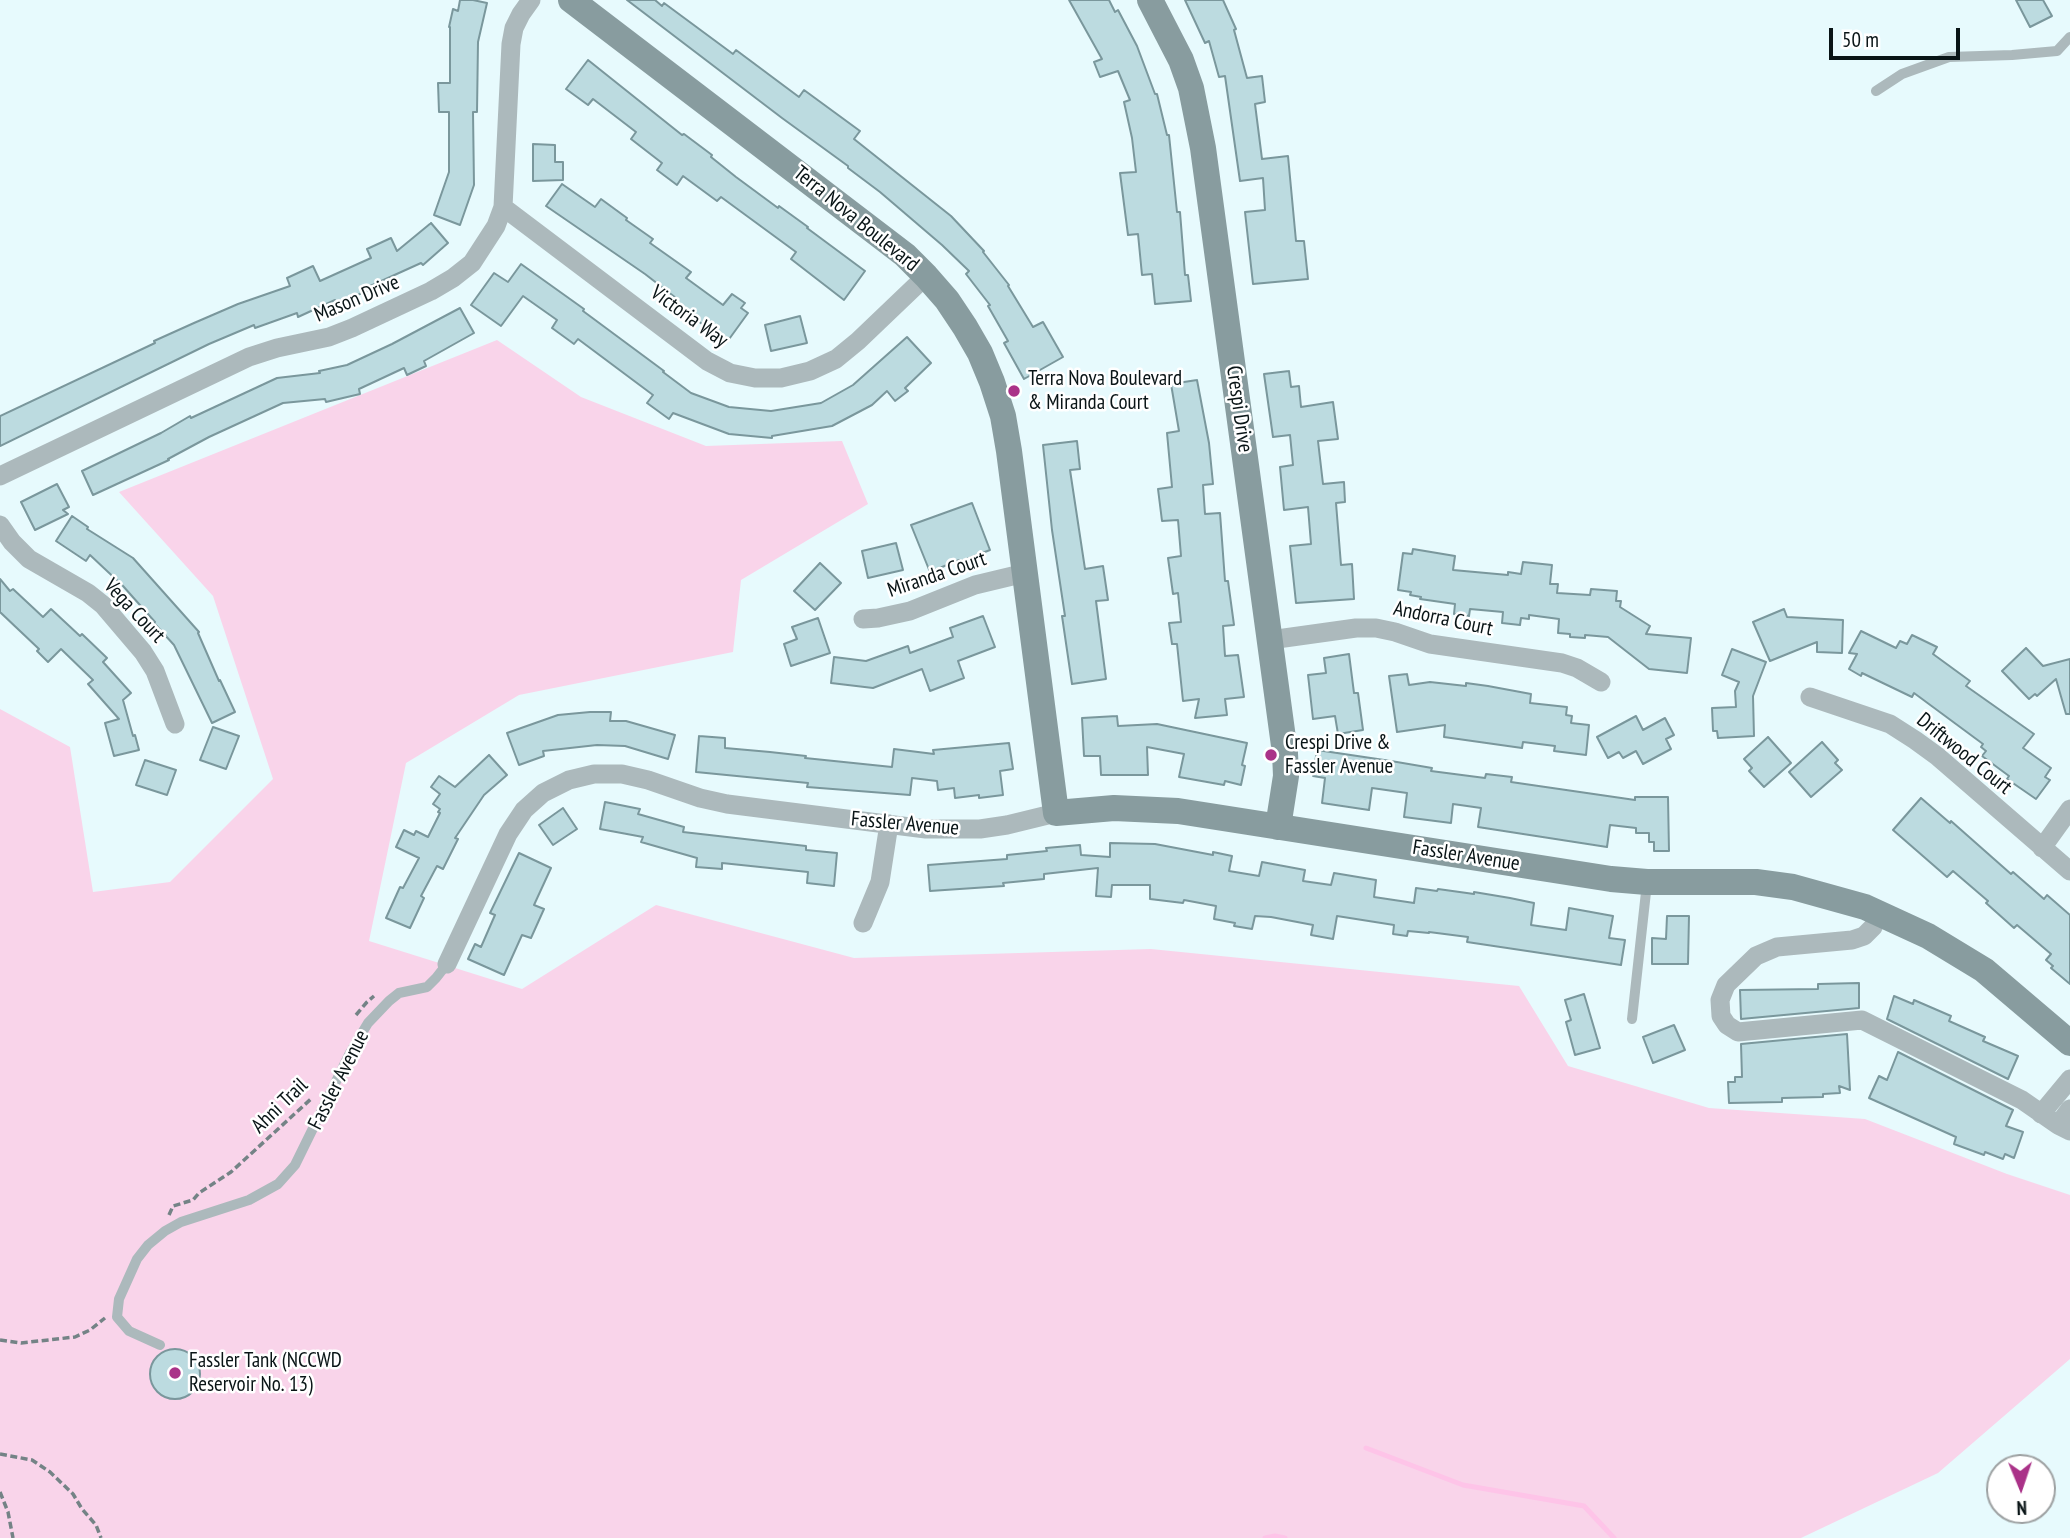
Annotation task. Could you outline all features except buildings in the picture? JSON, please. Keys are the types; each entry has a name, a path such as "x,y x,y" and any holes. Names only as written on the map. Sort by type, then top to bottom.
{"street":[{"name":"Mason Drive","path":"0,476 249,358 277,348 329,337 431,291 472,262 496,226 503,206 510,44 514,28 531,0"},
{"name":"Terra Nova Boulevard","path":"571,0 905,255 947,300 965,327 980,353 1003,416 1056,813"},
{"name":"Crespi Drive","path":"1150,0 1181,60 1198,118 1285,753 1286,776 1278,827"},
{"name":"Victoria Way","path":"503,206 707,361 730,373 755,378 781,378 810,371 836,359 926,276"},
{"name":"Vega Court","path":"0,524 12,542 29,559 88,593 103,605 144,652 155,671 175,724"},
{"name":"Miranda Court","path":"863,619 910,611 975,585 1025,573"},
{"name":"Andorra Court","path":"1270,640 1356,628 1376,628 1430,643 1562,663 1601,682"},
{"name":"Driftwood Court","path":"1810,696 1890,724 1915,740 2070,871"},
{"name":"Fassler Avenue","path":"447,964 508,834 524,810 543,793 569,780 594,774 622,774 648,780 700,799 926,829 980,829 1056,813 1144,808 1178,811 1611,879 1647,882 1756,882 1793,887 1828,895 1878,913 1928,936 2009,989 2070,1043"},
{"path":"2042,848 2070,808"},
{"path":"863,923 880,882 889,824"},
{"path":"1878,913 1873,927 1864,936 1852,940 1777,947 1756,956 1726,985 1720,1000 1721,1016 1727,1025 1738,1032 1862,1020 2022,1100 2064,1128 2070,1109"},
{"path":"2041,1114 2070,1079"}],"lane":[{"path":"1876,91 1902,74 1949,57 2057,51 2070,37"},
{"path":"1632,1019 1647,882"},
{"name":"Fassler Avenue","path":"117,1308 137,1259 148,1245 163,1233 190,1219 249,1200 268,1191 286,1176 303,1150 358,1037 378,1011 401,992 427,986 447,964"},
{"path":"117,1308 117,1317 124,1327 139,1337 160,1345"}],"path":[{"path":"353,1022 357,1012 371,997 401,992"},
{"name":"Ahni Trail","path":"163,1233 173,1206 193,1200 199,1193 222,1179 316,1094"},
{"path":"0,1340 21,1343 75,1337 90,1330 117,1308"},
{"path":"0,1454 32,1460 50,1472 73,1494 96,1525 101,1538"},
{"path":"0,1492 8,1512 13,1538"}],"shaded area":[{"path":"497,340 581,397 706,446 842,441 868,504 741,580 733,652 519,695 406,763 369,941 522,989 656,905 854,958 1151,949 1519,986 1568,1066 1709,1108 1865,1119 2007,1174 2070,1195 2070,1359 1938,1473 1801,1538 0,1538 0,709 70,747 93,892 170,882 273,779 213,596 119,492"}],"waterway":[{"path":"1366,1448 1463,1485 1584,1506 1614,1538"},
{"path":"1265,1538 1285,1538"}],"place":[{"name":"Terra Nova Boulevard & Miranda Court","path":"1014,391"},
{"name":"Crespi Drive & Fassler Avenue","path":"1271,755"},
{"name":"Fassler Tank (NCCWD Reservoir No. 13)","path":"175,1373"}]}
